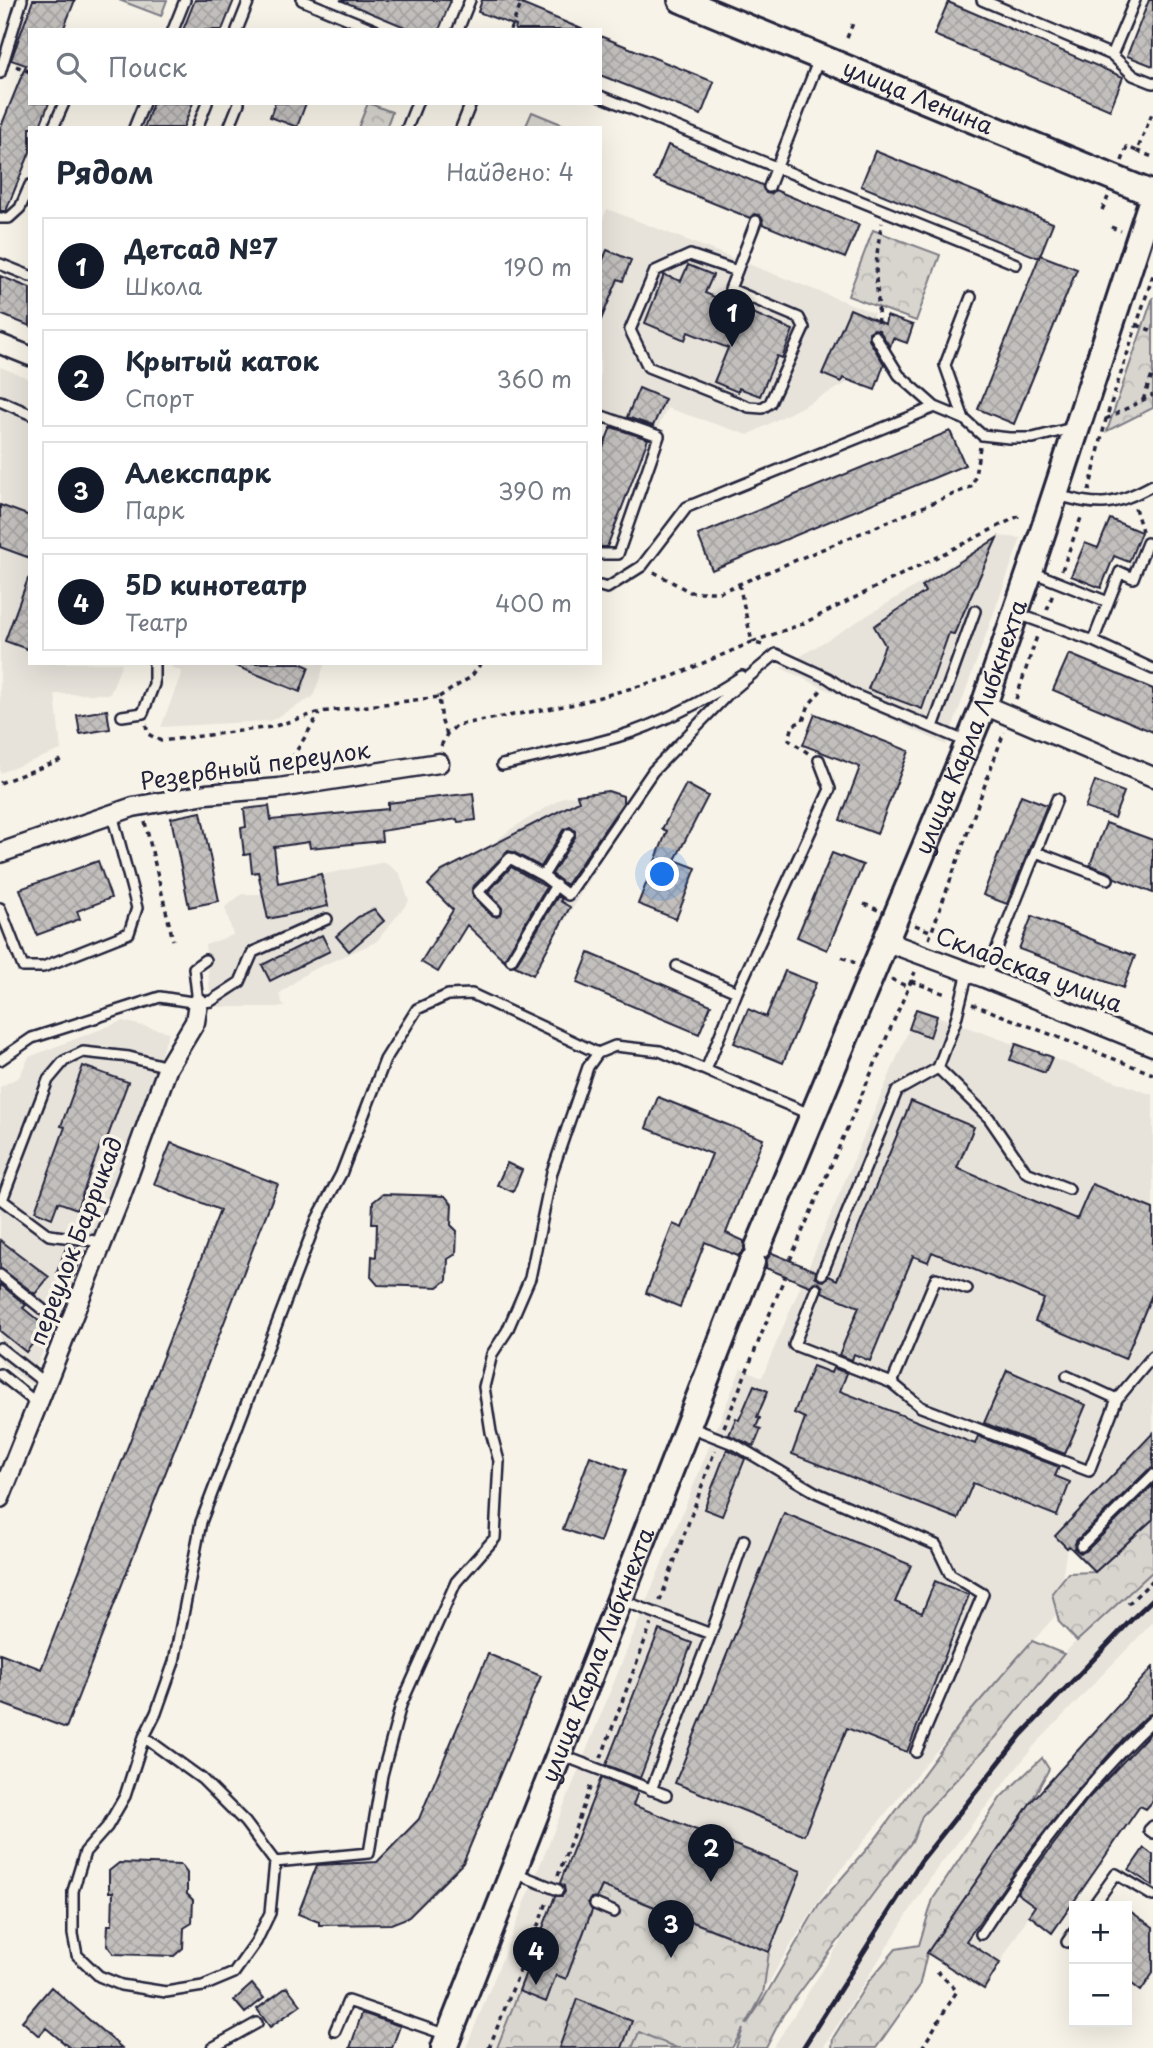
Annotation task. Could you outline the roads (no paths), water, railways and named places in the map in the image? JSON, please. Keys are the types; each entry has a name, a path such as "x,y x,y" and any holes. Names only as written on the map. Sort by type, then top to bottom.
{"main road":[{"name":"улица Ленина","path":"681,0 1153,195"},
{"name":"улица Карла Либкнехта","path":"446,2042 755,1254 984,705 1153,195"}],"street":[{"path":"0,344 28,355"},
{"path":"984,705 1153,776"},
{"name":"Резервный переулок","path":"0,853 142,806 206,794 279,788 439,763"},
{"name":"Складская улица","path":"887,942 1153,1046"},
{"name":"переулок Баррикад","path":"0,1498 103,1242 168,1067 195,1022 198,1003"}],"lane":[{"path":"0,73 22,0"},
{"path":"174,28 186,0"},
{"path":"238,28 249,0"},
{"path":"302,0 370,28"},
{"path":"459,28 470,0"},
{"path":"982,0 1112,55 1133,75 1153,83"},
{"path":"1112,55 1135,0"},
{"path":"769,187 820,57"},
{"path":"602,97 1016,264"},
{"path":"54,126 63,105"},
{"path":"135,126 143,105"},
{"path":"198,126 206,105"},
{"path":"230,126 238,105"},
{"path":"408,126 416,105"},
{"path":"462,126 470,105"},
{"path":"0,218 9,218 20,208 28,190"},
{"path":"737,271 690,255 655,271 631,330 648,367 749,407 762,408 771,402 804,328 799,318 730,289 737,271 756,221"},
{"path":"0,264 28,275"},
{"path":"964,419 945,365 971,297"},
{"path":"875,336 899,375 935,407 964,419 982,435 1033,438 1077,427"},
{"path":"0,401 28,413"},
{"path":"602,587 607,588 642,566 687,507 935,407"},
{"path":"602,415 659,436 618,554 602,554"},
{"path":"1055,495 1086,503 1114,502 1153,485"},
{"path":"1093,641 1120,572 1133,578 1147,543"},
{"path":"1030,571 1108,602"},
{"path":"933,727 975,611"},
{"path":"1016,613 1093,641 1153,669"},
{"path":"776,654 828,678 850,693 968,743"},
{"path":"502,765 619,736 722,690 776,654"},
{"path":"496,910 478,892 510,858 543,876 568,895 653,771 727,695 776,654"},
{"path":"122,716 143,713 154,684 154,665"},
{"path":"706,1070 737,992 830,789 819,760"},
{"path":"822,1273 897,1091 938,1068 955,1023 960,1000 977,975 1036,852 1057,799"},
{"path":"0,908 23,967 43,967 129,933 137,908 112,814"},
{"path":"543,876 569,834"},
{"path":"1036,852 1108,879"},
{"path":"511,960 556,885"},
{"path":"0,1060 32,1038 160,997 198,1003 211,1001 240,982 253,952 327,919"},
{"path":"198,1003 194,968 205,960"},
{"path":"677,966 737,992"},
{"path":"144,1737 202,1779 245,1822 275,1862 270,1913 256,1942 234,1972 203,1986 166,1992 121,1985 99,1976 76,1955 73,1891 86,1852 107,1827 125,1796 144,1737 156,1713 174,1662 201,1522 317,1219 341,1174 385,1060 417,1009 448,995 472,994 598,1053"},
{"path":"275,1862 369,1853 382,1775 401,1705 456,1582 495,1538 499,1461 484,1387 492,1354 507,1331 530,1278 552,1172 588,1067 598,1053 615,1046 660,1051 813,1115"},
{"path":"103,1242 49,1235 1,1199 48,1080 64,1061 83,1052 129,1057 168,1067"},
{"path":"938,1068 989,1118 1026,1172 1069,1189"},
{"path":"0,1275 67,1329"},
{"path":"892,1383 936,1278 967,1289"},
{"path":"816,1289 794,1345 892,1383 921,1407 1089,1471 1117,1399 1153,1356"},
{"path":"0,1348 46,1384"},
{"path":"0,1374 38,1404"},
{"path":"1068,1376 1117,1399"},
{"path":"688,1426 736,1445 815,1492 936,1545 950,1574 983,1594 916,1752"},
{"path":"1081,1546 1153,1475"},
{"path":"651,1790 744,1541"},
{"path":"620,1600 711,1634"},
{"path":"981,1934 1061,1820 1153,1720"},
{"path":"559,1754 666,1795"},
{"path":"1153,1826 1149,1830 1153,1833"},
{"path":"513,1872 556,1889"},
{"path":"1097,1901 1116,1874 1153,1896"},
{"path":"595,1904 614,1912"},
{"path":"335,2031 348,2001 446,2042"},
{"path":"212,2048 257,2023"}],"railway":[{"path":"803,2048 921,1861 1021,1735 1153,1599"}],"place":[{"name":"Детсад №7","path":"732,347"},
{"name":"Крытый каток","path":"711,1882"},
{"name":"Алекспарк","path":"671,1958"},
{"name":"5D кинотеатр","path":"536,1985"}]}
